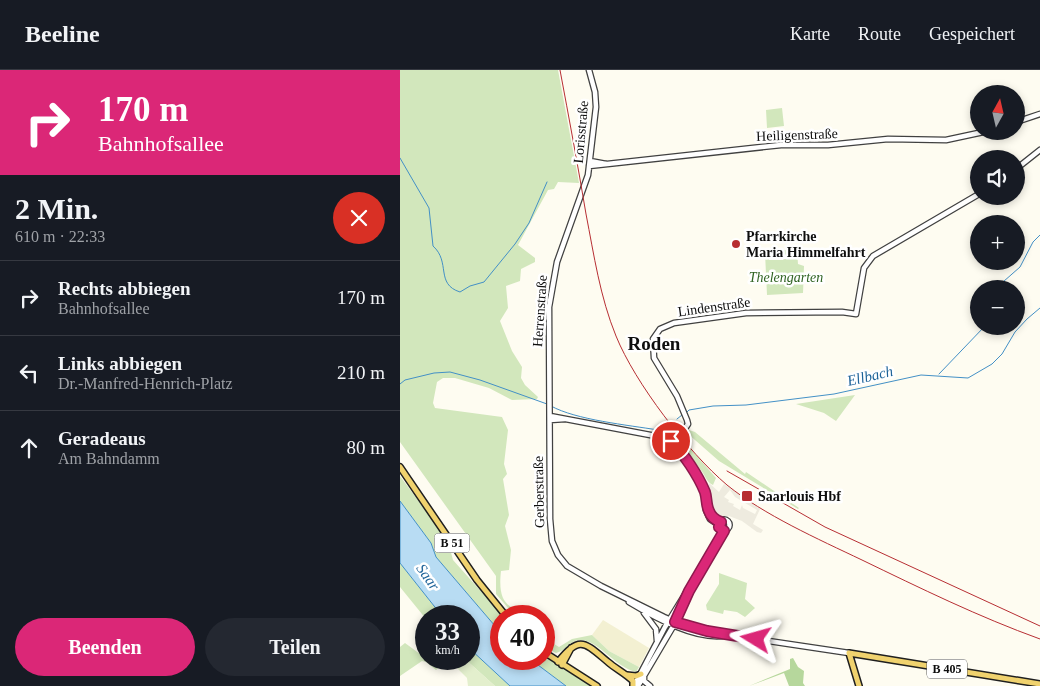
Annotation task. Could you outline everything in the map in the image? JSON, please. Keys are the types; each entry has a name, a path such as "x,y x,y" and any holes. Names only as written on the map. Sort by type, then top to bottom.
{"main road":[{"name":"B 51","path":"400,468 477,580 497,605"},
{"path":"560,664 572,647 579,644 589,646 610,664 627,675 635,686"},
{"path":"560,664 572,647"},
{"path":"851,654 852,666 858,686"},
{"name":"B 405","path":"851,654 1040,684"},
{"path":"568,655 573,672"},
{"path":"555,660 597,686"},
{"path":"627,675 642,675"}],"street":[{"name":"Lorisstraße","path":"581,196 590,164 596,107 590,70"},
{"path":"1025,119 1040,114"},
{"name":"Heiligenstraße","path":"590,164 606,164 781,144 828,146 888,139 946,140 970,135"},
{"path":"1025,162 1040,150"},
{"name":"Herrenstraße","path":"550,405 548,321 552,283 557,262 581,196"},
{"name":"Lindenstraße","path":"684,430 688,424 685,414 654,355 653,339 664,326 752,313 842,312 856,314 864,268 873,256 970,199"},
{"name":"Gerberstraße","path":"550,405 550,519 552,541 558,555 567,566 620,596"},
{"path":"550,418 566,419 662,436 671,441 680,451 699,481 705,492 706,503 721,527 717,540 674,623 635,686"},
{"path":"671,441 678,435"},
{"path":"642,675 669,621 688,593"},
{"path":"620,596 640,608 663,618"},
{"path":"620,596 669,621 707,634 728,635 851,654"},
{"path":"640,608 648,616 656,629 657,645"},
{"path":"642,675 650,686"}],"shaded area":[{"path":"709,483 719,492 724,484 760,509 753,524 763,530 761,533 742,521 729,516 718,519 714,515 707,492","holes":["730,490 735,497 757,510 755,514 743,508 742,505 740,510 724,497"]},
{"path":"603,620 649,648 639,667 609,651 592,635"}],"green space":[{"path":"400,70 558,70 579,183 558,182 554,189 548,190 518,245 535,258 535,262 521,269 520,281 506,286 508,308 500,321 512,351 522,367 521,378 525,385 538,397 537,399 512,400 489,388 455,378 443,378 437,382 433,403 435,408 502,417 508,430 504,464 507,474 503,479 509,515 505,526 511,550 509,570 501,571 500,583 501,592 508,605 506,605 496,594 496,576 400,442"},
{"path":"782,108 784,126 767,128 766,110"},
{"name":"Thelengarten","path":"784,250 797,250 798,264 804,266 803,293 767,295 765,253 769,252 769,260 783,260"},
{"path":"855,395 836,421 824,413 796,404"},
{"path":"689,430 695,432 745,474 746,472 799,508 719,461 687,433"},
{"path":"681,438 716,478 713,485 708,482 678,442"},
{"path":"400,476 448,541 453,560 493,605 490,605 490,620 480,608 480,605 477,605 436,557 431,543 400,501"},
{"path":"400,563 433,605 415,605 400,587"},
{"path":"719,573 747,583 745,599 755,608 745,617 737,612 724,610 723,614 707,610 706,605 719,584"},
{"path":"592,635 609,651 639,667 636,672 628,669 600,648 586,641 577,640 563,650 555,652 555,645 559,647 572,639"},
{"path":"405,643 415,650 415,666 400,676 400,647"},
{"path":"480,658 490,667 490,670 493,670 510,686 495,686 477,670 480,670"},
{"path":"793,658 798,667 804,671 803,683 805,686 789,686 784,673 749,686 790,669 790,659"},
{"path":"555,662 591,686 566,686 545,670 555,670"},
{"path":"459,670 477,670 495,686 468,686 467,678"}],"water":[{"name":"Saar","path":"400,501 431,543 436,557 477,605 433,605 400,563"},
{"path":"480,608 490,620 490,667 480,658"},
{"path":"493,670 545,670 566,686 510,686"}],"waterway":[{"path":"400,158 429,208 433,246 441,259 445,278 452,288 460,292 470,286 484,282 515,244 529,223 547,182"},
{"path":"1005,280 1020,267 1033,242 1040,235"},
{"name":"Ellbach","path":"686,413 689,410 713,406 746,405 834,394 921,375 968,378 992,364 1002,354 1015,332 1040,308"},
{"path":"939,374 976,335"},
{"name":"Ellbach","path":"400,384 405,380 434,373 450,372 480,380 547,404"},
{"name":"Ellbach","path":"551,406 574,415 603,421 658,430 664,428"},
{"name":"Ellbach","path":"677,419 682,415"}],"railway":[{"path":"560,70 595,260 610,321 625,355 636,374 649,395 680,436 727,485 774,516 950,602 1040,639"},
{"path":"727,471 825,527 1040,626"}],"place":[{"name":"Pfarrkirche Maria Himmelfahrt","path":"736,244"},
{"name":"Saarlouis Hbf","path":"747,496"}],"district":[{"name":"Roden","path":"654,343"}],"route":[{"path":"671,441 680,451 699,481 705,492 706,504 710,513 716,520 721,522 719,527 724,531 717,540 689,591 675,622 707,631 756,639"}]}
